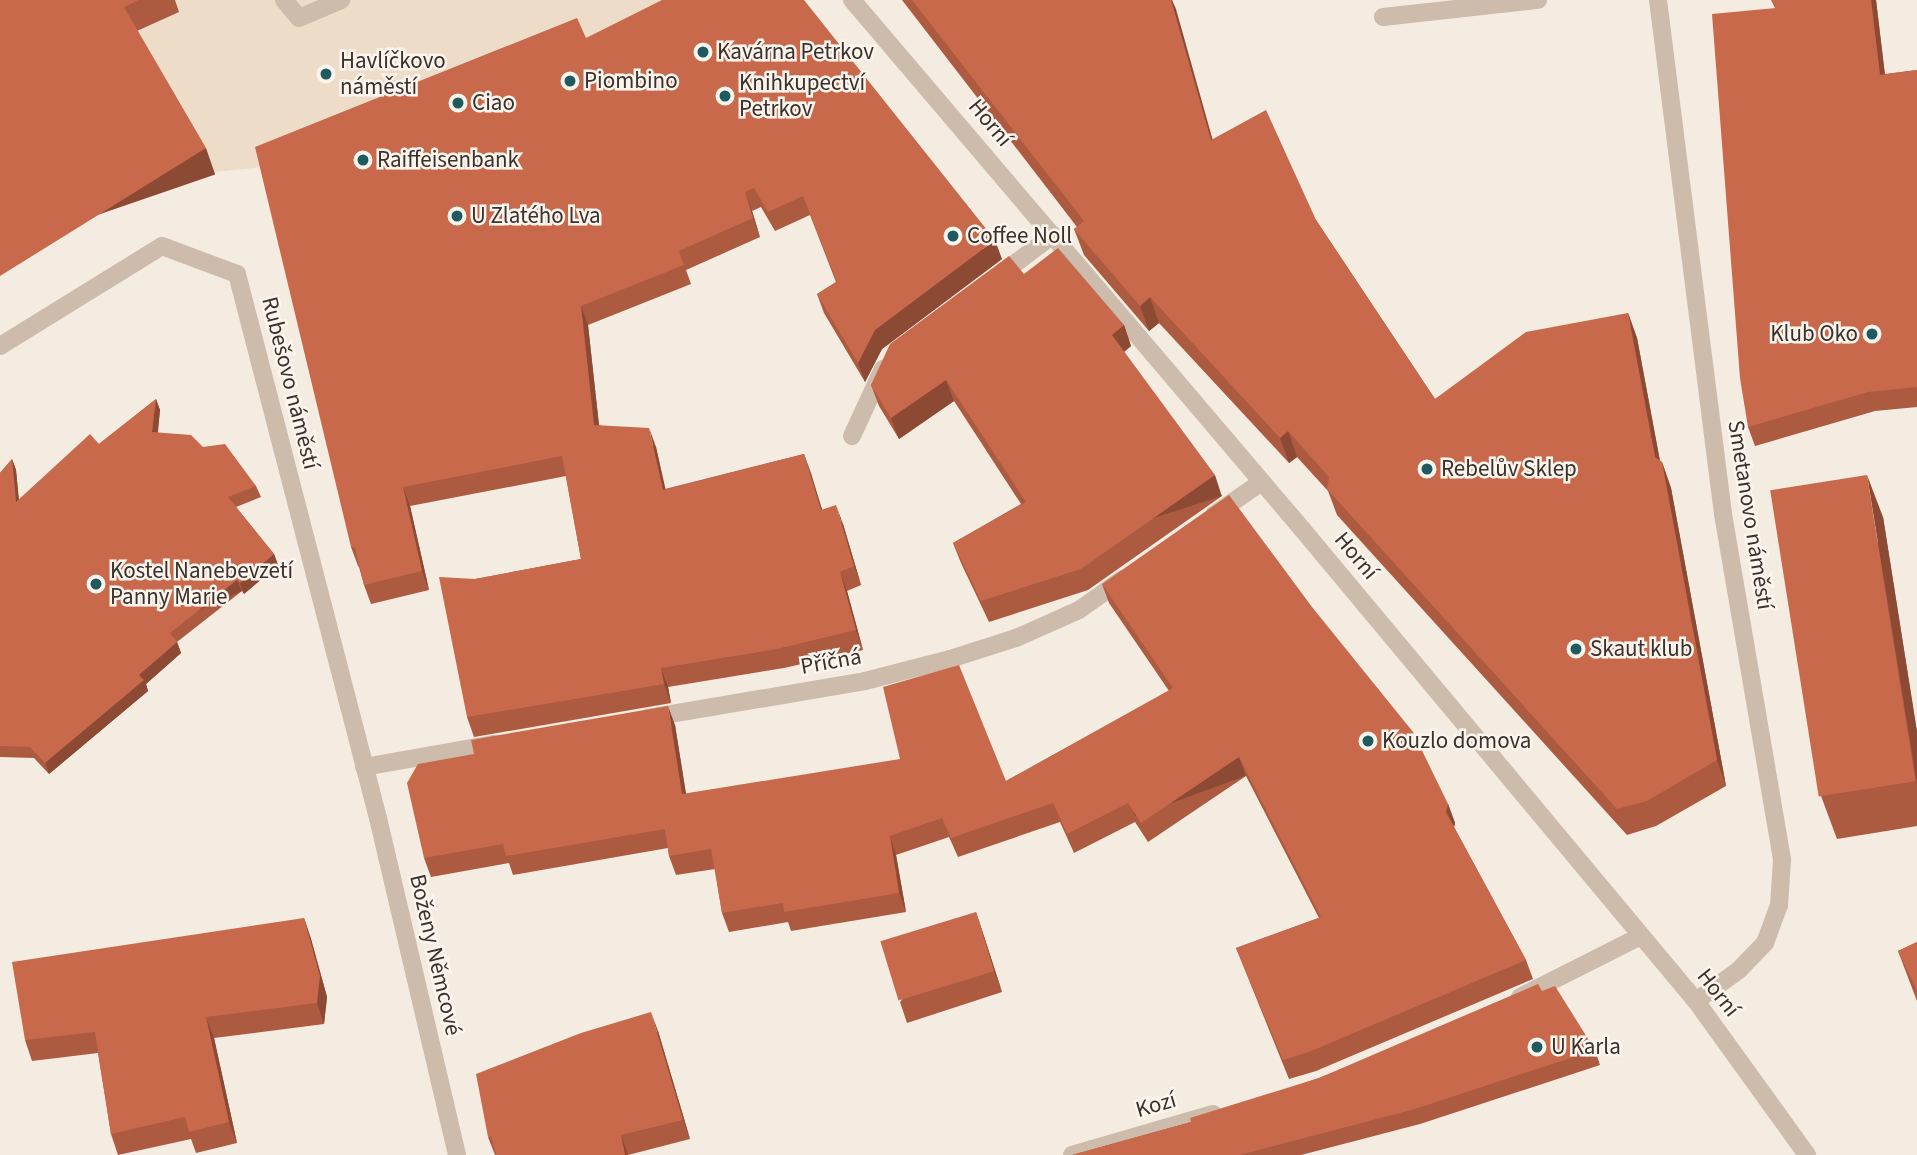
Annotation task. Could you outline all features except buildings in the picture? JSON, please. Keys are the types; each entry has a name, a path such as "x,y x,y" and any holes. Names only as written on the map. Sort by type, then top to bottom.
{"street":[{"path":"284,0 299,18 341,0"},
{"name":"Horní","path":"852,0 1053,234 1639,937 1696,1001 1807,1155"},
{"path":"1383,17 1538,0"},
{"name":"Smetanovo náměstí","path":"1658,0 1723,514 1782,860 1779,905 1765,943 1739,970 1696,1001"},
{"path":"978,292 1053,234"},
{"name":"Rubešovo náměstí","path":"0,346 162,246 237,274 364,766"},
{"path":"852,436 890,358"},
{"path":"1204,522 1260,483"},
{"name":"Příčná","path":"635,720 865,681 950,659 1016,638 1079,610 1136,570"},
{"path":"364,766 513,741"},
{"name":"Boženy Němcové","path":"364,766 457,1155"},
{"path":"1509,1001 1639,937"},
{"name":"Kozí","path":"1072,1155 1228,1109"}],"shaded area":[{"name":"Havlíčkovo náměstí","path":"174,0 707,0 262,167 214,172 133,33 179,12"}],"place":[{"name":"Kavárna Petrkov","path":"703,52"},
{"name":"Havlíčkovo náměstí","path":"326,74"},
{"name":"Piombino","path":"570,81"},
{"name":"Knihkupectví Petrkov","path":"725,96"},
{"name":"Ciao","path":"458,103"},
{"name":"Raiffeisenbank","path":"363,160"},
{"name":"U Zlatého Lva","path":"457,216"},
{"name":"Coffee Noll","path":"953,236"},
{"name":"Klub Oko","path":"1872,334"},
{"name":"Rebelův Sklep","path":"1427,469"},
{"name":"Kostel Nanebevzetí Panny Marie","path":"96,584"},
{"name":"Skaut klub","path":"1576,649"},
{"name":"Kouzlo domova","path":"1368,741"},
{"name":"U Karla","path":"1537,1047"}]}
